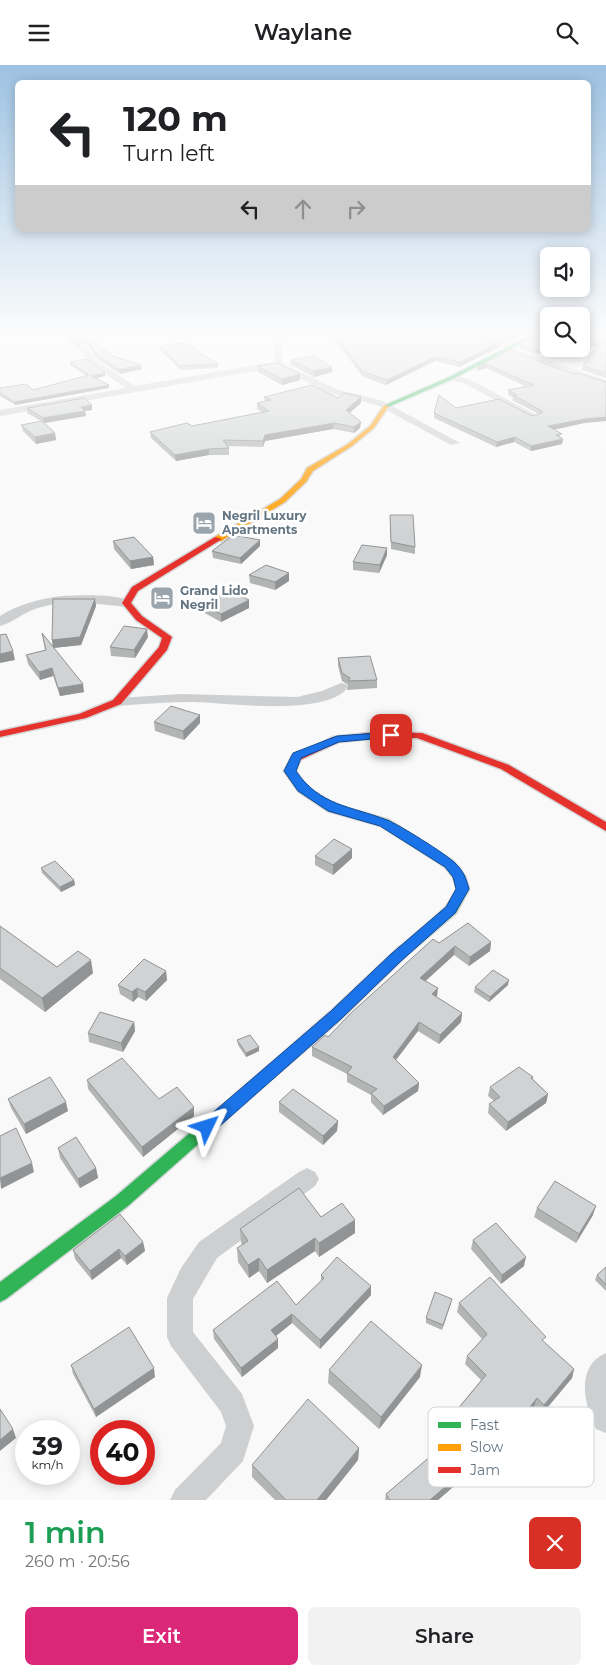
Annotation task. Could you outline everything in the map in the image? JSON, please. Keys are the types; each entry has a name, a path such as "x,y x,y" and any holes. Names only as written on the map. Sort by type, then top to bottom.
{"street":[{"path":"0,413 76,400"},
{"path":"370,400 426,426 455,443"},
{"path":"126,603 135,589 287,497 307,477 310,470 350,445 372,427 384,407 400,400"},
{"path":"502,400 535,417"},
{"path":"0,622 32,604 57,599 86,599 126,603"},
{"path":"117,702 133,686 164,648 167,637 132,613 126,603"},
{"path":"0,734 82,717 117,702 175,698 269,703 312,699 341,687"},
{"path":"0,1293 122,1201 336,1015 401,953 451,910 463,889 459,876 450,865 416,842 385,823 332,808 302,789 290,771 297,756 337,739 377,735 418,735 467,755 506,767 606,827"},
{"path":"185,1500 233,1451 240,1426 232,1404 180,1337 180,1298 190,1277 208,1250 307,1179"},
{"path":"606,1367 596,1395 606,1419"}],"building":[{"path":"73,400 86,400 92,405 81,407 85,411 43,418 27,408"},
{"path":"271,400 358,400 346,410 361,422 354,427 334,423 265,435 263,441 223,440 229,448 209,449 175,455 150,432 187,423 192,426 269,411 257,403"},
{"path":"438,400 445,400 456,408 501,400 532,416 542,413 542,411 522,400 606,400 606,417 548,426 562,434 556,435 563,439 531,446 515,437 497,442 434,413"},
{"path":"42,421 55,433 35,437 21,425"},
{"path":"390,515 413,515 415,547 391,542"},
{"path":"233,535 260,540 240,558 212,551"},
{"path":"134,537 153,557 130,561 113,541"},
{"path":"362,545 387,548 380,565 353,562"},
{"path":"266,565 289,573 275,582 249,575"},
{"path":"231,591 249,600 221,614 202,604"},
{"path":"53,599 95,599 80,637 52,640"},
{"path":"124,626 147,629 134,650 110,647"},
{"path":"42,633 83,684 58,688 52,668 39,672 26,655 46,650"},
{"path":"6,634 13,651 0,654 0,635"},
{"path":"370,656 377,680 348,681 350,678 342,673 338,658"},
{"path":"171,706 200,715 183,731 154,722"},
{"path":"334,839 352,849 333,865 315,856"},
{"path":"55,861 74,880 60,887 41,868"},
{"path":"468,923 491,942 470,957 455,946 420,978 438,988 432,994 462,1013 440,1035 419,1022 393,1057 419,1083 384,1106 371,1093 377,1089 347,1073 352,1067 312,1047 325,1035 328,1037 351,1013 433,939 439,943"},
{"path":"0,926 57,967 78,951 91,960 42,998 0,968"},
{"path":"144,959 166,971 145,992 137,988 132,992 118,985"},
{"path":"493,970 509,980 490,997 475,987"},
{"path":"100,1012 134,1022 121,1043 88,1033"},
{"path":"250,1035 259,1047 246,1053 237,1040"},
{"path":"122,1058 159,1099 177,1087 194,1107 142,1147 87,1080"},
{"path":"519,1067 533,1077 531,1078 548,1094 508,1122 489,1104 500,1097 490,1087"},
{"path":"50,1077 66,1102 24,1124 8,1099"},
{"path":"293,1089 338,1121 323,1136 279,1102"},
{"path":"16,1128 32,1163 0,1178 0,1136"},
{"path":"76,1137 96,1168 78,1179 58,1148"},
{"path":"555,1181 596,1206 579,1234 537,1208"},
{"path":"299,1188 321,1217 342,1203 355,1220 319,1243 315,1238 267,1270 259,1258 248,1265 237,1248 248,1241 240,1229"},
{"path":"120,1214 143,1242 125,1256 119,1249 90,1271 73,1250"},
{"path":"496,1223 526,1257 502,1275 473,1240"},
{"path":"337,1257 371,1286 320,1340 292,1314 271,1330 278,1339 241,1368 213,1330 277,1281 296,1305 324,1278 321,1275"},
{"path":"606,1267 606,1285 597,1275"},
{"path":"490,1277 546,1337 542,1340 574,1369 544,1405 537,1398 530,1407 459,1407 486,1375 467,1356 487,1334 459,1303"},
{"path":"435,1292 452,1299 443,1325 426,1318"},
{"path":"371,1321 422,1365 381,1417 329,1370"},
{"path":"129,1327 154,1368 94,1409 71,1365"},
{"path":"308,1399 359,1448 317,1500 286,1500 252,1465"},
{"path":"0,1409 13,1429 0,1440"},
{"path":"428,1458 428,1487 445,1487 430,1500 390,1500 386,1494"}],"traffic: fast":[{"path":"386,406 400,400"},
{"path":"296,758 290,771 302,789 332,808 385,823 449,864 459,876 463,889 451,910 404,950"},
{"path":"0,1293 122,1201 252,1088"}],"traffic: slow":[{"path":"218,539 256,518 294,491 310,470 350,445 372,427 386,406"}],"traffic: jam":[{"path":"0,734 82,716 117,702 164,648 167,637 139,618 126,603 135,589 218,539"},
{"path":"296,758 337,739 377,735 418,735 505,767 606,827"},
{"path":"252,1088 336,1015 404,950"}],"place":[{"name":"Negril Luxury Apartments","path":"204,523"},
{"name":"Grand Lido Negril","path":"162,598"}],"route":[{"path":"207,1127 336,1015 396,958 451,910 463,889 459,876 450,865 385,823 332,808 302,789 290,771 297,756 337,739 391,735"}]}
